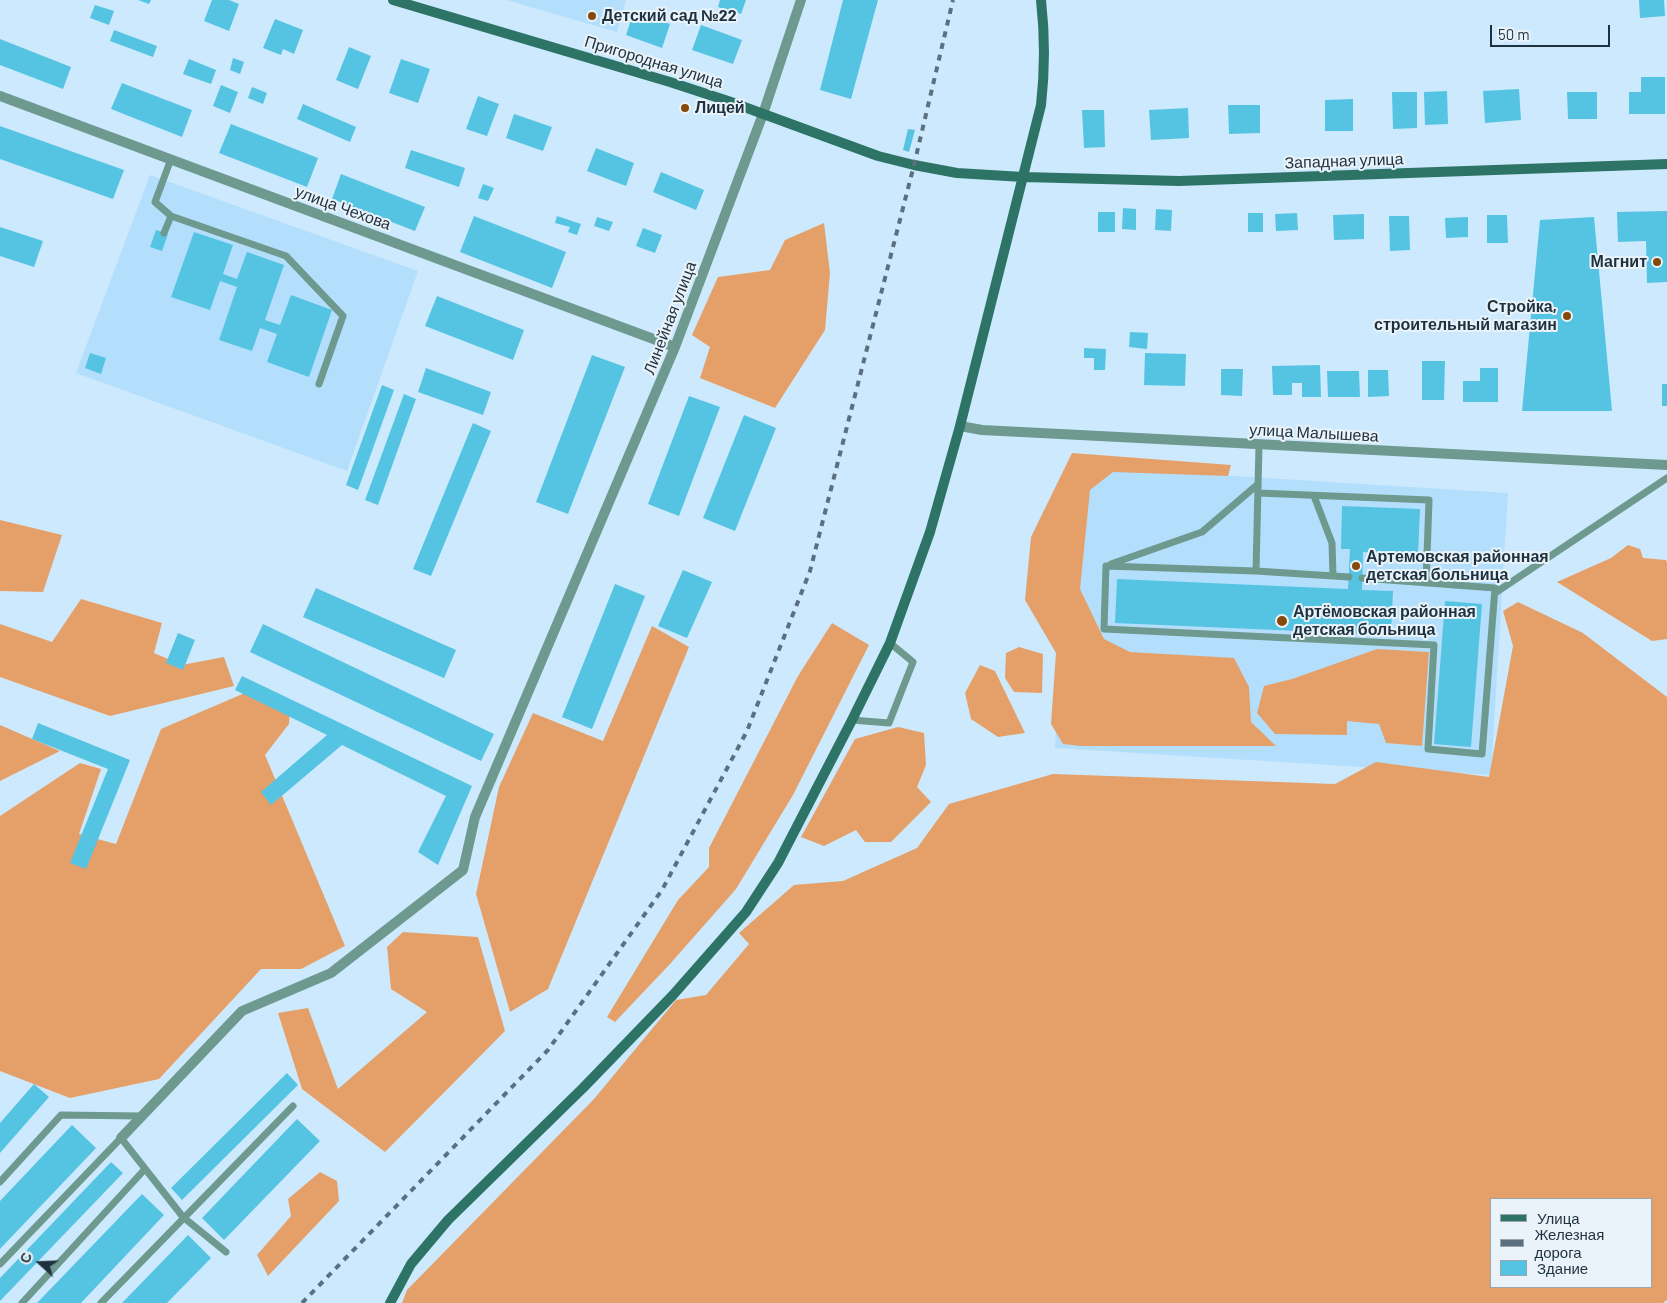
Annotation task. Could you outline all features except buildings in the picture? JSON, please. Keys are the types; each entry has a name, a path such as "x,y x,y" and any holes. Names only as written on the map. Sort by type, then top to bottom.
{"main road":[{"name":"Пригородная улица","path":"393,0 670,82 878,156 957,173 1023,178"},
{"path":"390,1303 411,1264 448,1220 583,1088 672,995 746,912 778,863 852,720 890,643 930,532 960,426 1041,106 1045,75 1045,34 1040,0"},
{"name":"Западная улица","path":"1023,178 1179,182 1667,164"}],"street":[{"name":"Линейная улица","path":"121,1138 242,1011 331,973 463,870 475,817 676,347 763,114 801,0"},
{"name":"улица Чехова","path":"0,96 676,347"},
{"name":"улица Малышева","path":"960,426 982,430 1667,465"}],"lane":[{"path":"171,160 155,202 171,216 286,256 343,316 319,384"},
{"path":"164,233 171,216"},
{"path":"1256,571 1259,445"},
{"path":"1495,593 1667,478"},
{"path":"1106,566 1202,532 1257,485"},
{"path":"1258,493 1429,500 1426,583"},
{"path":"1314,496 1332,543 1333,576"},
{"path":"1106,566 1104,628 1434,645 1428,749 1482,754 1495,588 1362,578"},
{"path":"1106,566 1256,571 1349,577"},
{"path":"852,720 889,723 913,662 890,643"},
{"path":"101,1303 293,1106"},
{"path":"0,1182 61,1115 142,1116"},
{"path":"0,1264 121,1138 183,1217 226,1252"},
{"path":"22,1303 145,1169"}],"shaded area":[{"name":"Детский сад №22","path":"506,0 626,0 617,32"},
{"path":"150,175 418,271 347,471 76,373"},
{"path":"824,223 830,273 825,330 775,408 700,378 710,347 692,335 718,277 770,270 785,240"},
{"path":"1072,453 1231,465 1228,476 1113,472 1090,490 1080,589 1104,639 1130,652 1234,658 1249,687 1251,722 1276,746 1081,746 1063,744 1051,724 1056,653 1025,600 1031,537"},
{"name":"Артёмовская районная детская больница","path":"1072,466 1508,493 1491,775 1055,748"},
{"path":"0,520 62,535 43,592 0,591"},
{"path":"1628,545 1640,549 1643,558 1666,560 1667,639 1652,641 1557,582 1611,558"},
{"path":"81,599 162,623 154,653 182,665 224,657 234,686 110,716 0,677 0,624 52,642"},
{"path":"1518,602 1583,633 1667,697 1667,1300 1663,1303 402,1303 407,1290 594,1099 676,1000 706,995 749,944 739,933 794,885 843,881 917,848 949,804 1053,774 1335,784 1376,762 1489,777 1513,646 1503,611"},
{"path":"832,623 869,645 793,795 736,889 670,964 615,1022 607,1017 678,900 709,867 709,848 798,676"},
{"path":"652,626 689,647 548,989 510,1012 476,894 499,787 533,713 603,741"},
{"path":"1019,647 1043,654 1042,693 1014,692 1005,678 1006,653"},
{"path":"1377,649 1429,652 1422,746 1386,743 1379,724 1347,721 1347,735 1275,734 1257,713 1264,686 1292,679"},
{"path":"980,665 995,671 1025,733 998,737 971,719 965,693"},
{"path":"247,692 290,708 289,724 265,755 345,946 301,969 261,969 159,1079 70,1098 0,1071 0,816 80,763 101,769 79,834 116,844 161,729"},
{"path":"0,725 60,751 0,781"},
{"path":"898,727 924,733 926,765 917,787 931,802 891,842 865,842 856,830 824,846 801,837 855,739"},
{"path":"403,932 478,937 505,1031 385,1152 302,1089 278,1013 308,1008 338,1089 427,1012 391,989 387,947"},
{"path":"320,1172 337,1181 339,1201 268,1276 257,1255 291,1216 288,1199"}],"railway":[{"path":"302,1303 548,1050 662,890 747,731 810,571 914,165 953,0"}],"place":[{"name":"Детский сад №22","path":"592,16"},
{"name":"Лицей","path":"685,108"},
{"name":"Магнит","path":"1657,262"},
{"name":"Стройка, строительный магазин","path":"1567,316"},
{"name":"Артемовская районная детская больница","path":"1356,566"},
{"name":"Артёмовская районная детская больница","path":"1282,621"}]}
